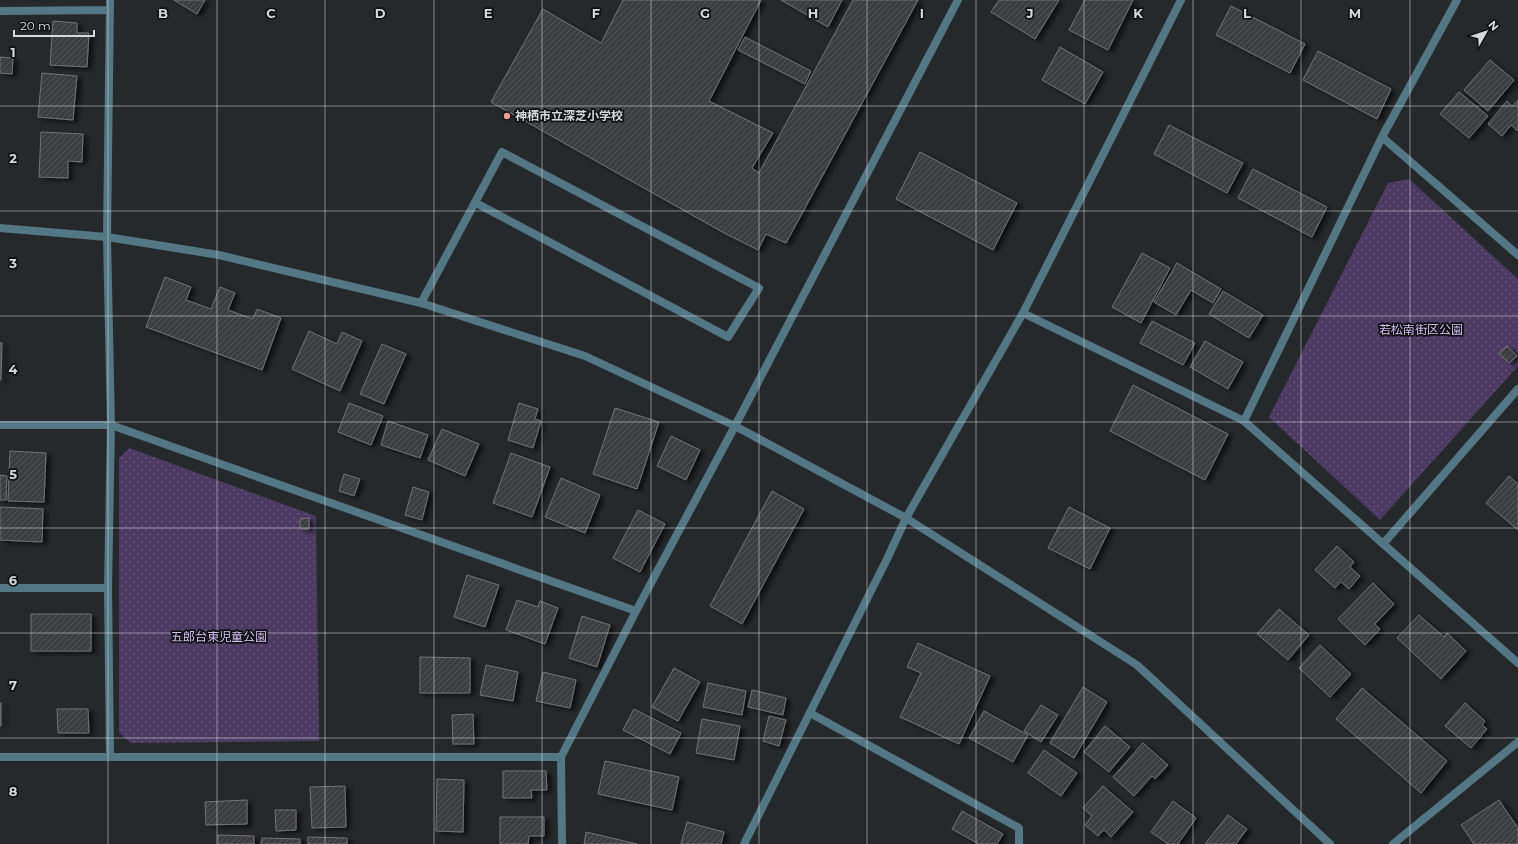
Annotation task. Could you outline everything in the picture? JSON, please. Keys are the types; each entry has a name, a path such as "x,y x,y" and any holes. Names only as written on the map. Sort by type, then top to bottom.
{"street":[{"path":"110,0 106,237 111,425 108,588 110,757"},
{"path":"562,844 561,757 958,0"},
{"path":"744,844 887,559 906,518 1023,312 1181,0"},
{"path":"1244,421 1382,137 1457,0"},
{"path":"0,10 110,10"},
{"path":"1382,137 1518,255"},
{"path":"421,303 502,152 759,288 728,337 476,203"},
{"path":"0,228 106,237 219,255 421,303 585,356 735,426 906,518 1137,665 1330,844"},
{"path":"1023,312 1244,421 1518,663"},
{"path":"1383,544 1518,389"},
{"path":"0,425 111,425 636,612"},
{"path":"0,588 108,588"},
{"path":"810,713 1019,828 1019,844"},
{"path":"1393,844 1518,742"},
{"path":"0,757 561,757"}],"green space":[{"name":"若松南街区公園","path":"1409,179 1518,279 1518,366 1380,520 1269,417 1388,183"},
{"name":"五郎台東児童公園","path":"129,448 316,516 319,741 131,743 119,733 119,458"}],"building":[{"path":"174,0 205,0 197,14"},
{"path":"623,0 761,0 709,101 773,133 752,168 759,173 853,0 918,0 786,243 766,234 758,250 724,233 491,102 543,9 601,43"},
{"path":"781,0 842,0 828,27"},
{"path":"999,0 1059,0 1035,39 991,12"},
{"path":"1085,0 1133,0 1108,50 1069,30"},
{"path":"1231,6 1305,44 1290,73 1216,35"},
{"path":"53,21 77,23 77,33 89,33 87,67 50,65"},
{"path":"745,37 811,71 805,84 738,50"},
{"path":"1060,47 1103,72 1085,104 1042,80"},
{"path":"1318,51 1391,89 1377,119 1303,80"},
{"path":"0,57 13,58 12,74 0,73"},
{"path":"1490,60 1514,80 1488,111 1464,90"},
{"path":"42,73 77,76 73,120 38,117"},
{"path":"1459,92 1488,116 1469,138 1440,114"},
{"path":"1518,100 1518,131 1511,125 1502,136 1488,124 1507,101 1512,106"},
{"path":"1169,125 1243,163 1227,193 1154,154"},
{"path":"41,132 83,134 82,162 68,161 68,178 39,177"},
{"path":"920,152 1017,203 993,250 896,199"},
{"path":"1253,169 1327,207 1312,237 1238,198"},
{"path":"1142,253 1170,268 1141,323 1112,307"},
{"path":"1177,263 1221,289 1213,303 1191,290 1176,315 1154,302"},
{"path":"165,277 191,287 186,300 211,309 220,287 235,293 228,310 253,319 257,309 281,318 262,370 146,327"},
{"path":"1223,291 1263,315 1249,338 1209,314"},
{"path":"1152,321 1195,343 1183,365 1140,343"},
{"path":"309,331 337,344 342,332 362,341 340,391 292,369"},
{"path":"1205,341 1243,362 1228,389 1190,367"},
{"path":"0,343 2,343 1,380 0,380"},
{"path":"382,344 406,354 384,404 360,394"},
{"path":"1507,346 1517,356 1509,363 1499,353"},
{"path":"1133,385 1228,434 1205,480 1110,431"},
{"path":"349,403 383,416 371,445 338,432"},
{"path":"519,403 538,409 535,419 541,421 533,448 508,440"},
{"path":"615,408 659,422 637,489 593,474"},
{"path":"388,421 428,435 420,458 381,445"},
{"path":"442,429 479,444 465,476 428,460"},
{"path":"671,436 700,450 686,480 657,466"},
{"path":"10,451 46,453 44,502 8,501"},
{"path":"511,453 550,467 532,517 493,503"},
{"path":"344,474 360,479 354,496 339,491"},
{"path":"0,475 7,476 6,500 0,500"},
{"path":"1509,476 1518,484 1518,530 1486,503"},
{"path":"561,478 600,495 585,533 545,517"},
{"path":"413,487 429,492 422,520 405,515"},
{"path":"772,491 804,509 742,624 710,606"},
{"path":"0,507 43,509 42,542 0,540"},
{"path":"1069,507 1110,528 1090,569 1048,548"},
{"path":"638,510 665,524 640,572 613,558"},
{"path":"309,518 309,529 300,529 300,519"},
{"path":"1337,546 1354,562 1350,567 1360,576 1349,589 1341,582 1335,588 1315,570"},
{"path":"467,575 499,585 485,627 454,617"},
{"path":"1373,583 1394,604 1375,624 1380,629 1365,645 1338,619"},
{"path":"517,600 538,607 540,601 558,608 545,644 506,630"},
{"path":"1279,609 1309,635 1288,660 1257,634"},
{"path":"31,614 91,614 91,651 31,651"},
{"path":"1419,615 1444,637 1447,633 1466,651 1441,679 1397,638"},
{"path":"582,616 610,625 597,667 569,658"},
{"path":"918,643 990,676 959,744 900,717 921,673 907,667"},
{"path":"1320,645 1351,674 1330,697 1299,668"},
{"path":"420,657 470,658 470,693 420,693"},
{"path":"486,665 518,672 513,701 480,695"},
{"path":"674,668 700,682 678,721 652,707"},
{"path":"543,672 576,680 570,708 536,701"},
{"path":"708,683 746,691 742,715 703,707"},
{"path":"1083,687 1107,702 1074,758 1050,743"},
{"path":"1362,688 1447,761 1421,793 1336,719"},
{"path":"752,690 786,698 783,715 748,707"},
{"path":"1,703 1,726 0,726"},
{"path":"1465,703 1485,721 1482,725 1487,729 1471,748 1445,726"},
{"path":"1041,705 1058,715 1041,742 1024,731"},
{"path":"57,709 88,709 89,733 58,733"},
{"path":"634,709 681,733 670,754 623,730"},
{"path":"984,711 1028,735 1013,762 969,738"},
{"path":"473,714 474,744 453,744 452,715"},
{"path":"769,716 786,720 779,746 763,741"},
{"path":"702,719 740,726 734,760 696,753"},
{"path":"1105,726 1130,747 1109,772 1084,752"},
{"path":"1143,743 1168,765 1155,779 1152,776 1134,796 1113,777"},
{"path":"1044,750 1077,773 1061,796 1028,773"},
{"path":"605,761 679,777 672,810 598,794"},
{"path":"503,771 546,771 547,790 531,790 532,798 503,798"},
{"path":"437,779 464,780 463,832 436,831"},
{"path":"345,786 346,827 312,828 310,787"},
{"path":"1103,786 1133,812 1111,837 1104,830 1098,836 1085,825 1092,816 1083,808"},
{"path":"247,800 247,824 206,825 205,802"},
{"path":"1499,800 1518,828 1518,844 1474,844 1461,825"},
{"path":"1173,801 1196,818 1178,844 1168,844 1151,832"},
{"path":"275,810 296,810 296,830 276,831"},
{"path":"962,811 1003,834 997,844 979,844 952,829"},
{"path":"1228,815 1247,829 1236,844 1205,844"},
{"path":"500,817 544,817 544,836 529,836 528,844 500,844"},
{"path":"687,822 724,832 721,844 681,844"},
{"path":"586,832 637,844 584,844"},
{"path":"218,835 254,836 254,844 218,844"},
{"path":"308,837 347,838 347,844 308,844"},
{"path":"262,838 300,839 300,844 261,844"}],"place":[{"name":"神栖市立深芝小学校","path":"507,116"}]}
